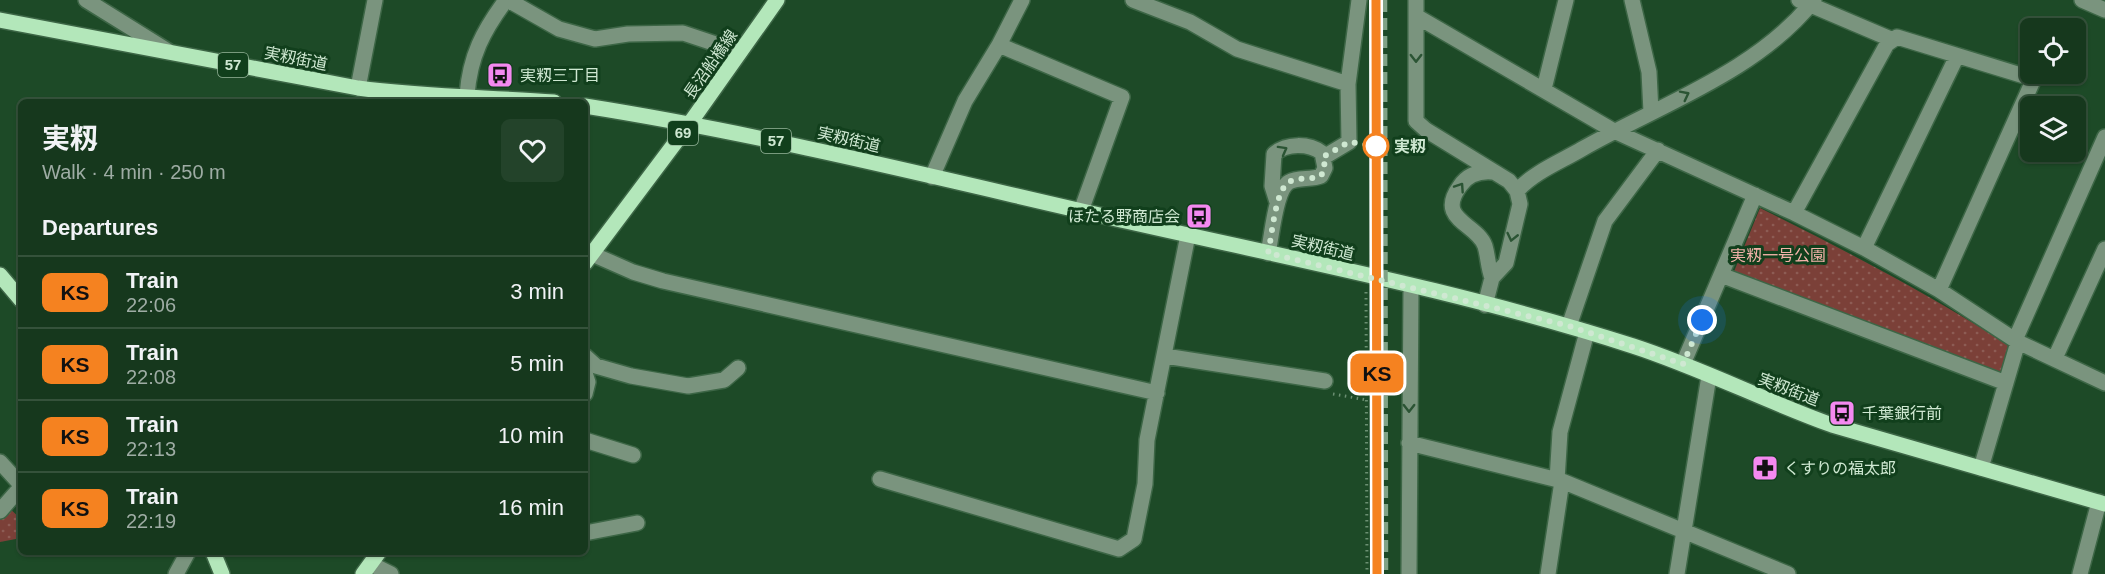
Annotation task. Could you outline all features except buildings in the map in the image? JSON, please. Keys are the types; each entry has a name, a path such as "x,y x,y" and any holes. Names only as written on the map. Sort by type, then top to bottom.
{"main road":[{"name":"長沼船橋線","path":"588,258 690,123 777,0"},
{"name":"実籾街道","path":"0,20 358,88 409,95 467,95 517,99"},
{"name":"実籾街道","path":"588,106 690,123 932,177 1268,253 1569,326 1683,364 1832,425 2102,503"},
{"path":"0,275 18,296"},
{"path":"214,555 222,574"}],"street":[{"path":"86,0 170,53"},
{"path":"358,88 375,0"},
{"path":"467,95 470,66 486,27 507,0 559,28 596,39 628,34 682,33 740,52"},
{"path":"932,177 965,101 999,45 1022,0"},
{"path":"1133,0 1190,22 1237,49 1348,84"},
{"path":"1323,157 1349,142 1348,84 1359,0"},
{"path":"1416,0 1416,121 1426,130 1509,181 1517,191 1520,204 1506,263 1492,278"},
{"path":"1544,89 1566,0"},
{"path":"1632,0 1649,72 1651,112"},
{"path":"2082,0 2105,10"},
{"path":"1517,191 1530,179 1614,131 1709,82 1745,60 1802,16 1808,2 1893,40"},
{"path":"1416,16 1614,131 1794,213 1864,248 1939,290 2017,341 2105,383"},
{"path":"1794,213 1887,44 1897,37 2020,72"},
{"path":"999,45 1122,96 1082,211"},
{"path":"1864,248 1957,56"},
{"path":"1939,290 2031,84"},
{"path":"1981,468 2017,341 2105,137"},
{"path":"1268,253 1277,202 1284,187 1288,183 1321,176 1325,168 1323,157 1318,150 1291,145 1274,154 1272,186 1277,202"},
{"path":"1569,326 1605,221 1658,150"},
{"path":"1485,305 1492,278 1485,246 1479,237 1460,222 1452,205 1460,185 1468,176 1480,171 1492,172"},
{"path":"1683,364 1755,195"},
{"path":"880,478 1119,549 1134,539 1145,484 1148,440 1188,235"},
{"path":"2055,358 2105,249"},
{"path":"588,258 663,281 1157,393"},
{"path":"1721,275 2006,383"},
{"path":"1409,574 1411,287"},
{"path":"1548,574 1559,480 1560,432 1587,332"},
{"path":"1164,356 1325,381"},
{"path":"588,359 596,366 631,376 688,386 724,380 738,368"},
{"path":"1677,574 1709,376"},
{"path":"588,441 633,455"},
{"path":"1409,443 1559,480 1780,573"},
{"path":"0,462 18,483"},
{"path":"0,511 18,490"},
{"path":"2080,574 2102,503"},
{"path":"588,533 637,523"},
{"path":"176,574 186,555"},
{"path":"371,563 391,574"}],"path":[{"path":"1366,290 1367,574"},
{"path":"1325,381 1322,392 1366,400"}],"green space":[{"name":"実籾一号公園","path":"1760,208 1886,273 2009,345 2000,376 1733,274"},
{"path":"8,507 18,516 18,539 0,542 0,516"}],"railway":[{"path":"1385,0 1386,574"},
{"path":"1376,163 1377,574"}],"train":[{"name":"KS","path":"1376,0 1377,574"}],"place":[{"name":"実籾三丁目","path":"500,75"},
{"name":"実籾","path":"1376,146"},
{"name":"ほたる野商店会","path":"1199,216"},
{"name":"千葉銀行前","path":"1842,413"},
{"name":"くすりの福太郎","path":"1765,468"}],"route":[{"path":"1376,146 1349,142 1323,157 1325,168 1321,176 1288,183 1277,202 1268,253 1569,326 1683,364 1702,320"}]}
